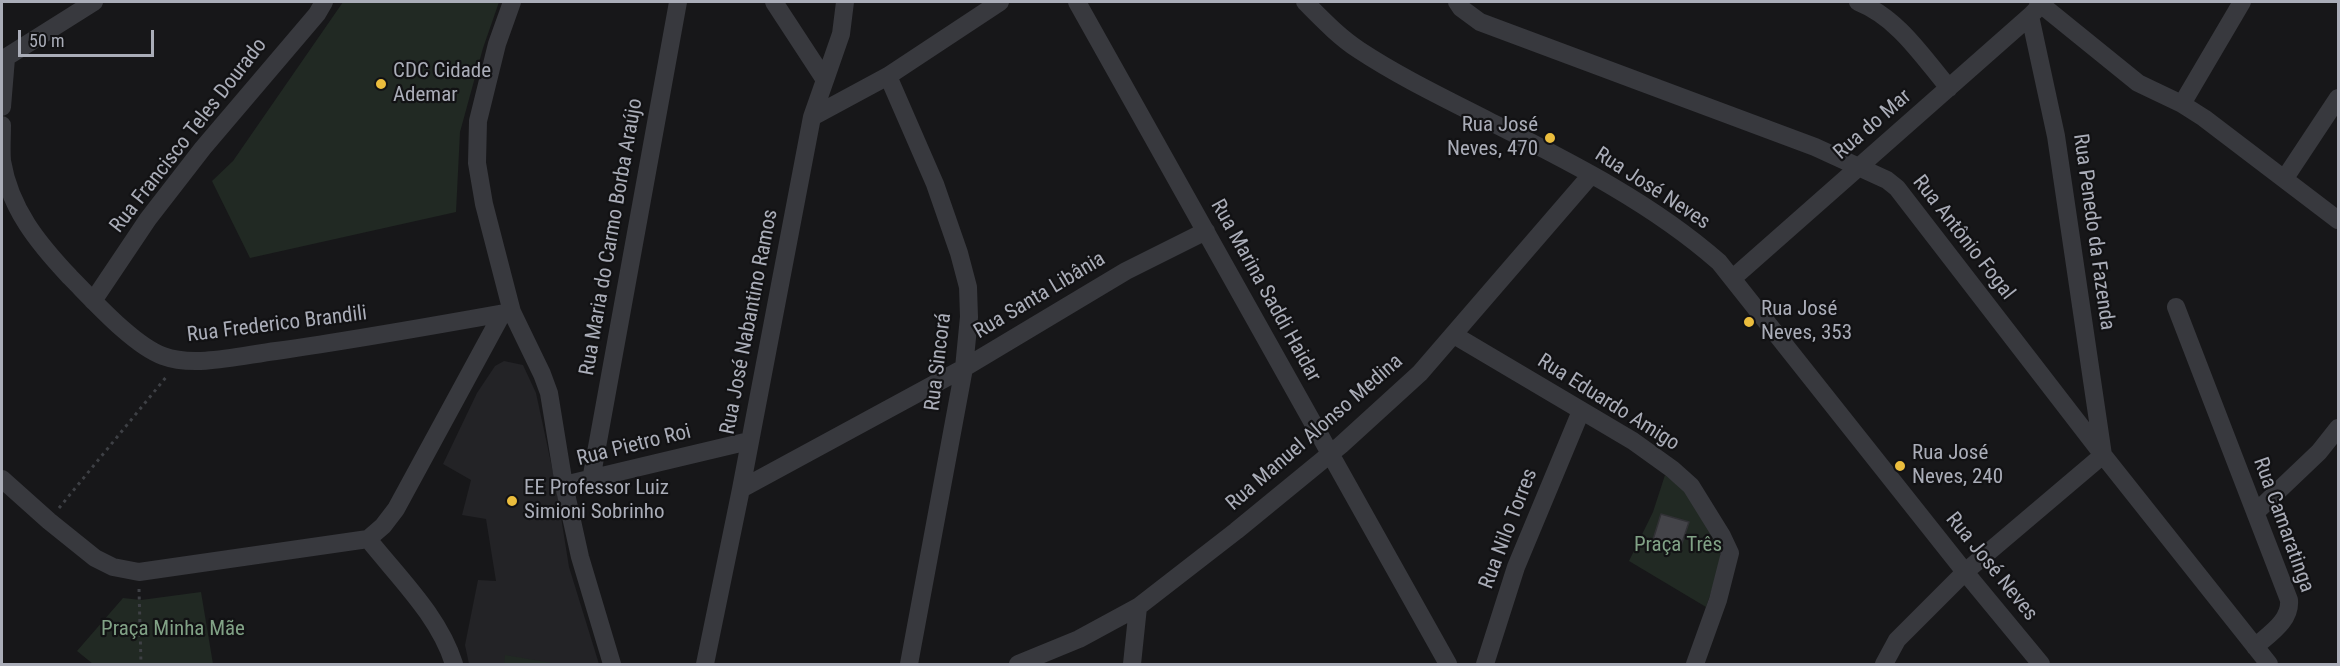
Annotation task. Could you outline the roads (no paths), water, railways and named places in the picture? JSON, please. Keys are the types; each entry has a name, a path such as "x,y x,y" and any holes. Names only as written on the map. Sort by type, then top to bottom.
{"street":[{"path":"2,107 4,59 93,2"},
{"path":"512,2 497,44 478,121 477,163 507,313 542,374 549,393 564,485 580,557 612,664"},
{"name":"Rua Maria do Carmo Borba Araújo","path":"591,480 678,2"},
{"path":"774,2 825,80"},
{"name":"Rua José Nabantino Ramos","path":"705,664 812,117 841,34 845,2"},
{"path":"812,117 888,76 1000,2"},
{"name":"Rua Marina Saddi Haidar","path":"1077,2 1448,664"},
{"name":"Rua José Neves","path":"1305,2 1358,50 1413,82 1557,155 1686,233 1719,262 1965,572 2041,664"},
{"name":"Rua Antônio Fogal","path":"1457,2 1461,8 1480,22 1815,147 1859,166 1887,180 1897,188 2103,455 2269,664"},
{"path":"1858,2 1875,9 1895,25 1949,88"},
{"path":"2182,104 2241,2"},
{"name":"Rua Francisco Teles Dourado","path":"93,301 148,219 316,6"},
{"path":"2039,6 2138,83 2182,104 2285,178 2338,220"},
{"name":"Rua do Mar","path":"1733,278 2039,6"},
{"name":"Rua Penedo da Fazenda","path":"2039,6 2103,455"},
{"name":"Rua Sincorá","path":"888,76 935,184 960,253 968,287 969,317 964,368 909,664"},
{"path":"2285,178 2338,98"},
{"name":"Rua Frederico Brandili","path":"2,125 2,160 11,196 37,242 93,301 150,350 180,360 214,360 354,340 507,313"},
{"name":"Rua Manuel Alonso Medina","path":"1018,664 1079,639 1138,607 1330,454 1420,373 1591,175"},
{"name":"Rua Santa Libânia","path":"741,489 964,368 1126,271 1206,231"},
{"name":"Rua Camaratinga","path":"2176,307 2289,600 2290,609 2287,616 2255,647"},
{"path":"2,479 95,558 113,567 139,572 368,539 383,526 396,509 507,313"},
{"name":"Rua Eduardo Amigo","path":"1454,335 1633,441 1688,482 1727,546 1729,561 1695,664"},
{"name":"Rua Nilo Torres","path":"1485,664 1516,567 1581,411"},
{"path":"2256,512 2319,452 2338,428"},
{"name":"Rua Pietro Roi","path":"564,485 749,441"},
{"path":"1884,664 1897,639 1965,572 2103,455"},
{"path":"368,539 426,610 442,636 454,664"},
{"path":"1132,664 1138,607"}],"place":[{"name":"CDC Cidade Ademar","path":"381,84"},
{"name":"Rua José Neves, 470","path":"1550,138"},
{"name":"Rua José Neves, 353","path":"1749,322"},
{"name":"Rua José Neves, 240","path":"1900,466"},
{"name":"EE Professor Luiz Simioni Sobrinho","path":"512,501"}],"park label":[{"name":"Praça Três","path":"1678,546"},
{"name":"Praça Minha Mãe","path":"173,630"}]}
